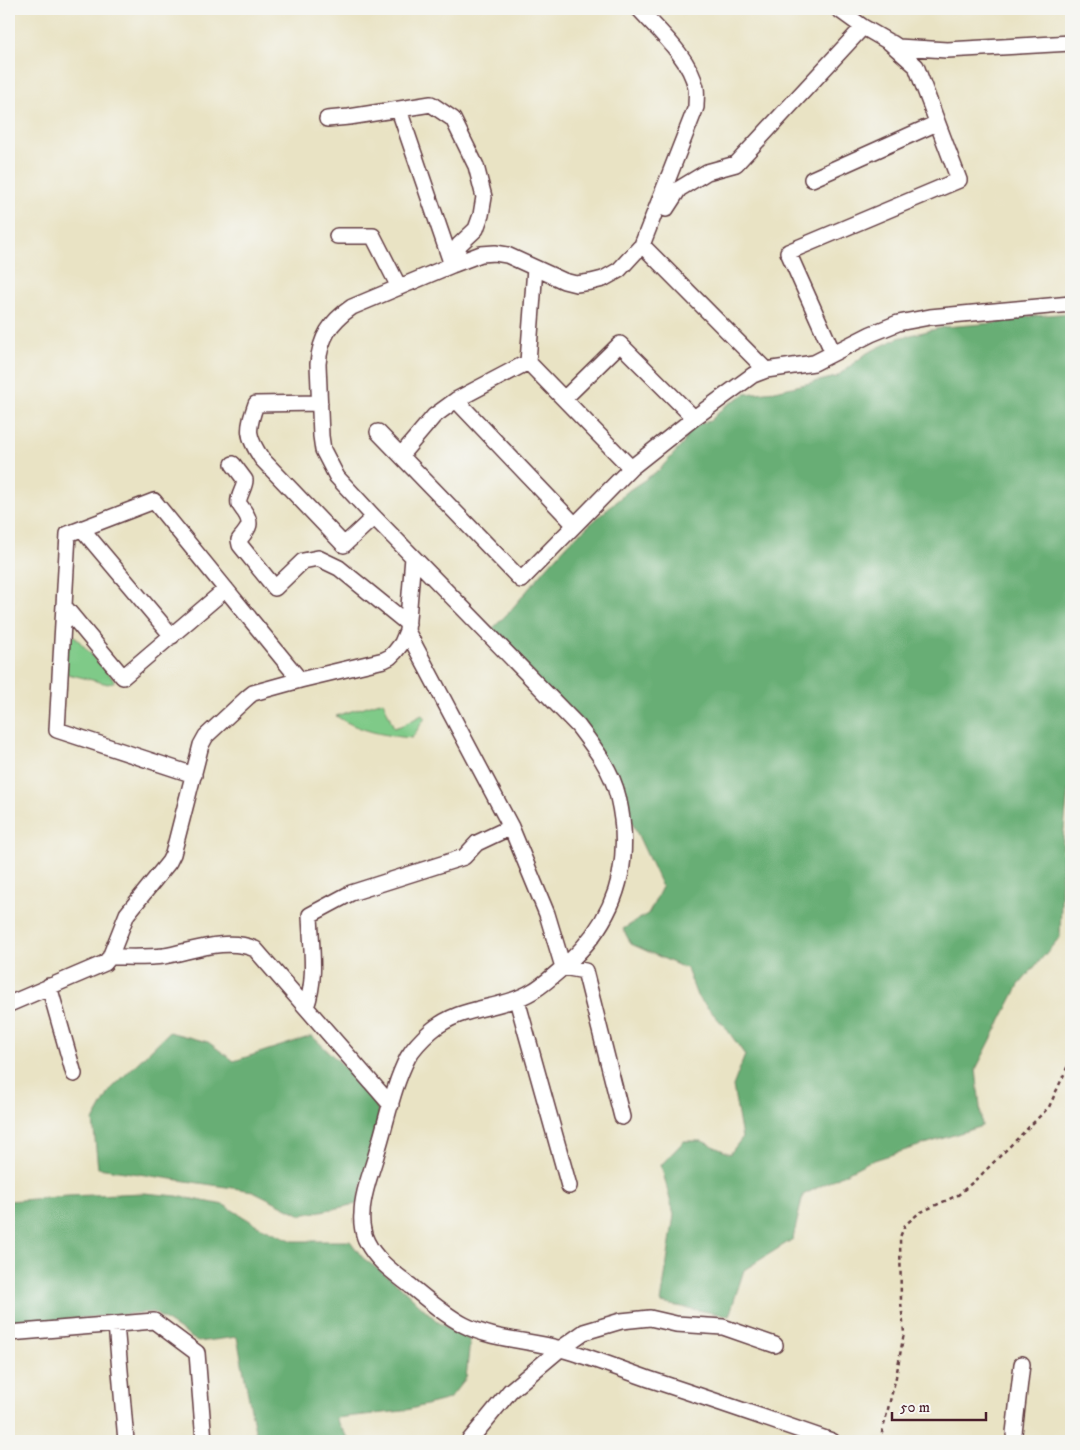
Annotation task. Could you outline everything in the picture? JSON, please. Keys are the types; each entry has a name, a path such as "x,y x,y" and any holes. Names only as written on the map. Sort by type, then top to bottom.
{"street":[{"path":"639,9 681,56 691,72 696,89 696,107 642,245 620,270 603,279 576,284 564,281 507,255 495,253 482,254 453,264 352,307 332,323 325,335 319,354 323,450 337,477 578,726 596,749 618,795 624,844 623,868 618,888 611,906 585,946 535,990 517,1000 458,1014 442,1021 418,1044 410,1055 399,1078 365,1192 362,1214 366,1240 372,1251 382,1262 442,1312 466,1326 488,1334 560,1349 832,1441"},
{"path":"838,9 863,27 898,47 947,50 1071,43"},
{"path":"658,204 666,209 679,189 707,172 736,164 863,27"},
{"path":"834,353 788,252 959,180 916,66 889,42"},
{"path":"327,119 400,110 431,104 453,119 476,166 484,197 476,229 460,246 453,264"},
{"path":"400,110 453,264"},
{"path":"812,179 937,123"},
{"path":"336,236 373,236 399,287"},
{"path":"642,245 766,370"},
{"path":"535,268 528,362 631,468"},
{"path":"378,432 521,580 631,468 694,418 754,375 766,370 814,363 898,323 930,317 1071,304"},
{"path":"564,399 620,344 694,418"},
{"path":"400,455 434,416 456,400 528,362"},
{"path":"456,400 575,525"},
{"path":"320,404 256,404 249,426 254,448 262,459 344,545 374,517"},
{"path":"233,464 245,480 239,504 249,518 248,528 239,540 240,544 275,588 303,561 318,558 339,568 407,627 510,827 547,914 563,967"},
{"path":"194,774 57,730 68,534 154,501 300,680"},
{"path":"82,529 172,636"},
{"path":"9,1004 105,963 110,957 127,914 169,862 173,854 201,745 206,736 248,697 253,693 300,680 384,660 395,652 402,642 407,627 413,557"},
{"path":"64,606 123,677 226,589"},
{"path":"306,1007 310,995 312,973 310,915 351,893 464,857 476,844 510,827"},
{"path":"110,957 162,956 207,947 230,945 247,946 255,950 391,1105"},
{"path":"563,967 586,971 622,1117"},
{"path":"49,986 74,1074"},
{"path":"517,1000 569,1186"},
{"path":"468,1441 510,1391 560,1349 584,1332 621,1321 650,1318 676,1324 723,1327 775,1345"},
{"path":"9,1333 154,1321 197,1354 204,1441"},
{"path":"116,1324 126,1441"},
{"path":"1015,1441 1014,1433 1022,1364"}],"path":[{"path":"880,1441 896,1377 904,1334 901,1302 900,1237 905,1225 919,1213 958,1195 981,1175 1049,1107 1071,1059"}],"green space":[{"path":"1071,313 1071,787 1068,791 1063,839 1060,937 1019,985 976,1069 982,1126 868,1162 803,1195 793,1239 744,1270 729,1316 661,1303 674,1215 661,1165 684,1141 702,1141 730,1154 742,1138 733,1086 745,1055 726,1028 697,996 687,969 631,944 623,929 649,913 662,887 611,777 589,740 489,632 510,611 569,543 628,491 659,470 683,444 691,426 710,421 724,407 745,394 775,391 836,377 867,353 898,338 945,327 995,323 1022,317"},
{"path":"63,623 115,681 108,684 60,672"},
{"path":"383,701 394,728 422,715 425,718 412,738 372,732 336,716"},
{"path":"169,1032 208,1042 234,1061 312,1036 372,1093 380,1117 357,1204 301,1215 253,1191 98,1168 93,1121 111,1089"},
{"path":"144,1193 177,1196 224,1205 257,1225 293,1241 350,1241 363,1258 399,1285 438,1322 470,1340 466,1378 449,1399 403,1411 335,1418 350,1441 257,1441 237,1337 198,1342 153,1312 9,1324 9,1201 68,1196"}]}
